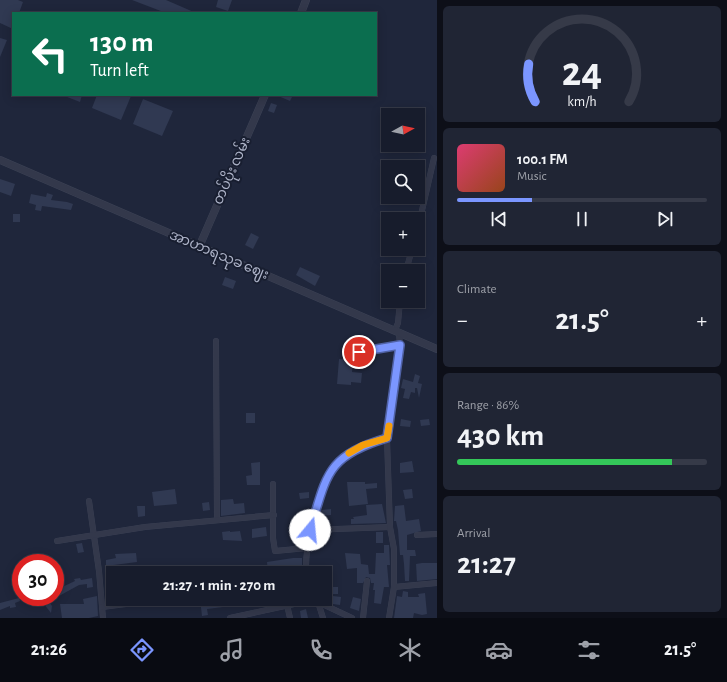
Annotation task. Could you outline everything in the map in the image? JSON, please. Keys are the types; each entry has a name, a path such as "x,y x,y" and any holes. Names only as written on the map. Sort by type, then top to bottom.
{"street":[{"path":"301,12 306,0"},
{"name":"တပ်ပိုး လမ်း","path":"199,247 265,96"},
{"path":"422,212 434,158"},
{"name":"အာဟာရသုခ ဈေး","path":"0,160 437,349"},
{"path":"390,618 394,587 394,549 390,527 387,438 400,345 397,332 399,308"},
{"path":"216,341 217,520"},
{"path":"345,354 400,345"},
{"path":"306,566 310,530 325,480 333,467 353,450 363,445 387,438"},
{"path":"273,484 273,538 275,551 307,548"},
{"path":"89,501 103,618"},
{"path":"57,540 145,527 274,515"},
{"path":"310,530 390,527"},
{"path":"418,536 437,534"},
{"path":"363,618 367,580"},
{"path":"394,587 437,583"},
{"path":"102,607 110,606"},
{"path":"230,618 283,606"},
{"path":"287,606 290,618"},
{"path":"319,606 323,618"},
{"path":"326,606 352,618"}],"building":[{"path":"0,0 18,0 23,2 19,12 12,12 12,29 0,23"},
{"path":"132,0 166,0 194,12 163,12"},
{"path":"218,0 232,0 228,11 216,7"},
{"path":"0,38 7,40 0,57"},
{"path":"65,96 82,96 80,102"},
{"path":"97,96 131,96 121,120 92,108"},
{"path":"278,96 292,96 290,101"},
{"path":"143,99 173,111 162,136 133,124"},
{"path":"271,103 277,105 274,113 268,111"},
{"path":"0,179 15,184 11,196 0,192"},
{"path":"47,193 53,195 51,200 73,204 71,210 42,206 41,211 35,210 36,205 29,203 31,194 46,197"},
{"path":"13,214 20,214 20,222 13,222"},
{"path":"251,233 259,237 253,249 245,245"},
{"path":"300,267 320,276 315,286 296,275"},
{"path":"225,277 236,281 233,289 222,285"},
{"path":"339,359 353,360 352,372 362,373 361,383 351,382 351,385 337,384"},
{"path":"415,374 420,376 418,383 422,384 419,398 417,388 415,388 415,393 411,392 409,399 403,398 405,389 401,388 403,379 413,382"},
{"path":"246,413 255,413 255,423 246,423"},
{"path":"401,419 411,421 410,427 400,426"},
{"path":"429,419 430,425 421,426 420,420"},
{"path":"412,461 414,472 400,473 400,463"},
{"path":"260,462 260,485 247,485 246,476 252,475 251,463"},
{"path":"347,482 365,482 365,484 377,483 377,488 366,489 368,504 349,506"},
{"path":"175,489 177,504 154,506 152,492"},
{"path":"412,489 413,498 405,499 403,490"},
{"path":"309,492 309,498 300,499 299,493"},
{"path":"233,499 234,504 244,503 245,513 221,516 221,500"},
{"path":"209,502 210,510 203,511 202,503"},
{"path":"382,504 386,523 351,524 351,519 354,519 353,517 367,515 366,505"},
{"path":"404,505 406,521 419,519 421,531 407,535 407,550 415,550 416,556 410,556 409,581 405,581 403,555 400,555 398,530 396,521 394,521 395,506"},
{"path":"137,506 145,506 145,516 138,517"},
{"path":"331,509 331,515 321,516 321,510"},
{"path":"266,527 267,536 252,538 252,529"},
{"path":"240,531 242,541 223,540 222,532"},
{"path":"376,532 383,532 383,543 376,543"},
{"path":"82,543 84,552 78,553 76,544"},
{"path":"384,545 389,545 390,565 387,565 389,587 384,587 381,604 374,603 374,583 371,583 370,578 366,577 363,583 357,583 357,568 347,569 345,553 360,554 361,564 368,565 369,574 375,574 376,553 384,553"},
{"path":"136,553 137,562 106,566 106,560 116,558 115,554"},
{"path":"302,558 302,566 267,566 267,562"},
{"path":"437,563 437,579 417,581 416,564"},
{"path":"80,578 81,580 92,578 93,587 87,588 87,584 79,585 64,593 64,586 75,581 74,579"},
{"path":"332,587 338,587 338,594 332,594"},
{"path":"403,591 408,592 408,597 419,597 418,594 425,593 427,614 422,615 414,613 413,618 394,618 397,596 402,597"},
{"path":"97,596 98,616 89,618 62,618 60,606 64,606 64,604 84,604 83,599"},
{"path":"333,596 341,597 340,605 333,604"},
{"path":"353,597 361,599 359,611 350,608"},
{"path":"12,600 12,606 16,607 10,608 10,606 0,610 0,603"},
{"path":"46,606 52,606 51,613"},
{"path":"201,606 231,606 207,609 208,615 202,616"},
{"path":"306,609 308,618 301,618 300,611"}],"slow traffic":[{"path":"349,453 363,445 387,438 389,426"}],"route":[{"path":"310,530 325,480 333,467 353,450 363,445 387,438 400,345 359,352"}]}
